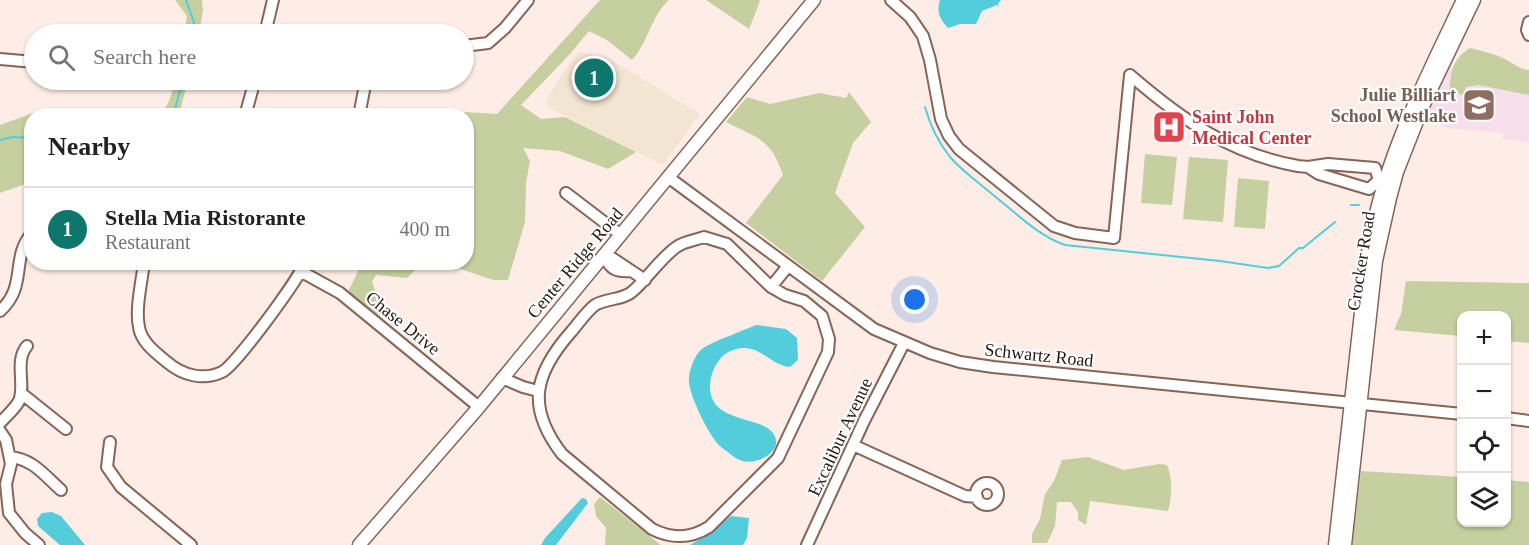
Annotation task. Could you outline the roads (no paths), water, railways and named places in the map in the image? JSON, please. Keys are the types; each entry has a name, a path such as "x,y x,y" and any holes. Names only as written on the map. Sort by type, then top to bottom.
{"main road":[{"name":"Center Ridge Road","path":"359,545 479,406 814,0"},
{"name":"Crocker Road","path":"1345,545 1368,251 1392,154 1463,0"},
{"name":"Crocker Road","path":"1335,545 1376,261 1390,198 1386,182 1474,0"}],"street":[{"path":"268,24 273,0"},
{"path":"474,45 488,43 505,28 528,0"},
{"path":"891,0 914,22 925,43 932,66 939,113 952,141 1041,217 1061,229 1075,234 1114,238 1130,75 1173,112 1211,135 1258,155 1308,167 1319,174 1369,189 1386,182 1374,168 1370,167 1320,164 1308,167"},
{"path":"1529,22 1527,30 1529,35"},
{"path":"0,59 24,61"},
{"path":"247,108 252,90"},
{"path":"361,108 364,90"},
{"name":"Schwartz Road","path":"668,177 874,329 942,357 984,366 1457,414"},
{"path":"566,193 621,235"},
{"path":"704,237 727,244 771,287 785,295 804,301 822,315 829,339 828,352 778,458 709,527 697,534 680,537 664,535 652,529 561,453 550,439 543,423 538,391 542,373 554,351 593,307 603,301 631,294 645,280 677,246 704,237"},
{"path":"0,311 13,297 24,246"},
{"path":"604,256 612,258 645,280"},
{"path":"771,287 788,266"},
{"path":"143,270 139,327 144,339 175,369 188,375 209,376 224,371 272,314 302,270"},
{"name":"Chase Drive","path":"308,270 397,337 479,406"},
{"name":"Excalibur Avenue","path":"807,545 853,445 904,343"},
{"path":"0,423 18,403 21,393 22,358 27,346"},
{"path":"502,378 538,391"},
{"path":"21,393 66,429"},
{"path":"1511,418 1529,420"},
{"path":"0,431 6,440 11,464 6,484 4,514 39,545"},
{"path":"110,442 106,467 121,488 191,545"},
{"path":"853,445 965,496 977,497"},
{"path":"10,457 23,458 30,462 61,490"}],"water":[{"path":"940,0 1001,0 999,7 997,5 982,11 976,24 960,24 948,28 938,8"},
{"path":"756,325 786,329 797,338 798,360 790,367 784,366 756,351 741,348 725,354 715,366 710,388 713,399 719,407 727,413 767,428 776,440 775,446 767,456 746,462 721,447 712,435 697,407 690,389 689,378 694,360 702,349"},
{"path":"582,498 588,503 556,545 541,545 545,538"},
{"path":"52,512 61,516 85,545 60,545 38,526 37,519 42,513"},
{"path":"731,516 749,518 747,538 743,545 690,545 707,535"}],"waterway":[{"path":"186,0 194,24"},
{"path":"175,108 180,90"},
{"path":"925,107 938,139 955,162 1027,222 1045,235 1065,245 1268,268 1279,266 1335,222"},
{"path":"0,140 24,138"},
{"path":"1351,205 1359,205"}],"place":[{"name":"Stella Mia Ristorante","path":"594,78"},
{"name":"Julie Billiart School Westlake","path":"1479,105"},
{"name":"Saint John Medical Center","path":"1169,127"}]}
